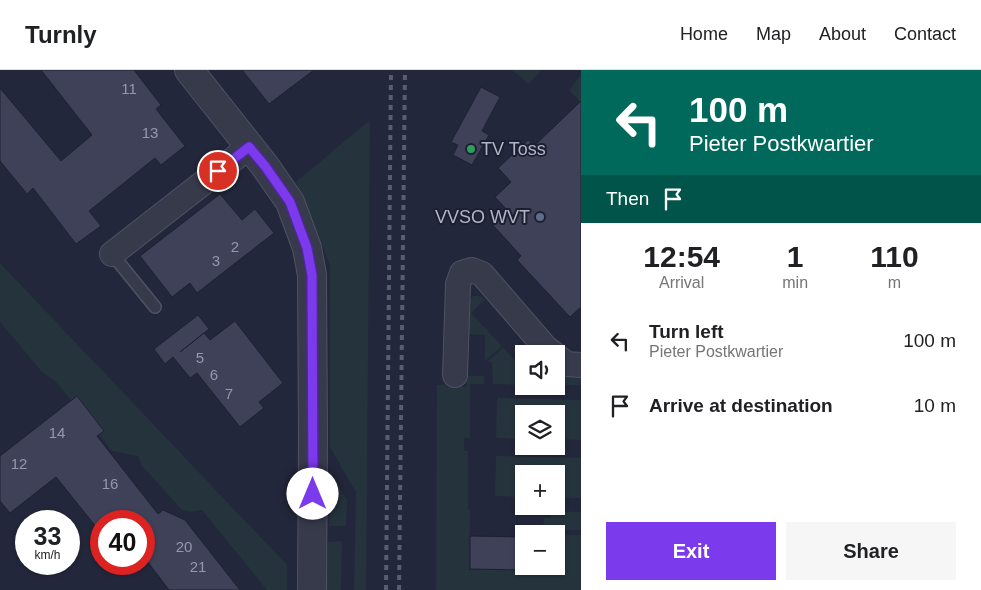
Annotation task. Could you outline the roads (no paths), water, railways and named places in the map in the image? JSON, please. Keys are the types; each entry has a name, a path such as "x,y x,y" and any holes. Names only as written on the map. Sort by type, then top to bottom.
{"street":[{"path":"189,70 265,166 290,202 307,248 312,275 312,590"},
{"path":"112,254 249,147"},
{"path":"455,375 458,284 462,273 472,270 482,274 543,345"},
{"path":"565,362 581,365"}],"lane":[{"path":"112,254 155,307"}],"railway":[{"path":"386,590 391,70"},
{"path":"399,590 405,70"}],"place":[{"name":"TV Toss","path":"471,149"},
{"name":"VVSO WVT","path":"540,217"}]}
